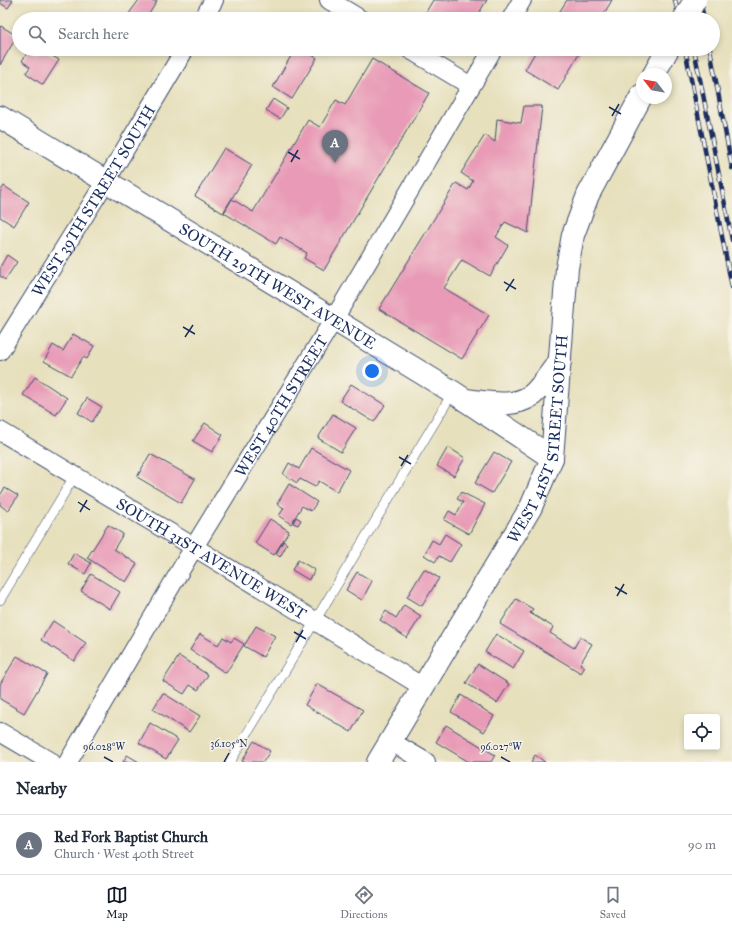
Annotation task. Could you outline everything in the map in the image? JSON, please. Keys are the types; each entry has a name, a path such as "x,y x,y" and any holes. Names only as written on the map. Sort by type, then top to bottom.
{"main road":[{"path":"688,12 695,0"},
{"path":"657,68 664,56"},
{"name":"WEST 41ST STREET SOUTH","path":"378,762 531,507 552,458 567,268 573,234 588,195 609,153 637,104"},
{"name":"SOUTH 29TH WEST AVENUE","path":"0,118 334,319 459,396 552,458"},
{"path":"459,396 500,404 517,402 532,394 560,361"}],"street":[{"path":"207,12 214,0"},
{"path":"329,0 349,12"},
{"path":"515,12 522,0"},
{"name":"WEST 39TH STREET SOUTH","path":"0,351 106,181 181,56"},
{"path":"421,56 471,86"},
{"name":"WEST 40TH STREET","path":"68,762 194,547 334,319 489,56"},
{"name":"SOUTH 31ST AVENUE WEST","path":"0,431 194,547 423,687"},
{"path":"0,732 51,762"},
{"path":"390,741 426,762"}],"lane":[{"path":"230,762 314,620 459,396"},
{"path":"0,600 74,475"}],"building":[{"path":"0,0 13,0 8,8 0,3"},
{"path":"139,0 157,1 150,12 130,12"},
{"path":"433,0 487,0 479,12 426,12"},
{"path":"567,0 612,0 605,12 559,12"},
{"path":"1,26 12,33 12,45 0,65"},
{"path":"25,56 52,56 59,60 43,85 26,73 30,67 22,61"},
{"path":"291,56 314,56 317,58 292,99 273,87"},
{"path":"533,56 578,56 558,90 525,70"},
{"path":"372,59 429,93 324,270 304,258 307,253 280,237 276,244 224,213 232,199 253,212 308,120 320,127 336,100 345,105"},
{"path":"273,99 287,108 280,119 266,110"},
{"path":"524,106 542,106 528,233 505,222 496,237 508,245 490,276 462,260 444,288 489,315 462,359 379,309 456,183 468,190 473,181 461,173 485,135 495,142 497,119 521,123"},
{"path":"224,148 252,165 223,213 195,196"},
{"path":"4,186 29,202 14,226 0,217 0,192"},
{"path":"7,255 17,262 5,280 0,276 0,267"},
{"path":"73,334 94,346 87,359 83,357 71,376 44,361 53,345 63,351"},
{"path":"35,377 67,398 56,415 23,395"},
{"path":"351,384 385,405 374,422 340,401"},
{"path":"87,398 102,407 92,422 78,413"},
{"path":"333,414 356,428 341,452 318,438"},
{"path":"205,423 223,435 212,452 193,441"},
{"path":"448,447 465,458 454,476 437,466"},
{"path":"311,448 349,470 337,492 319,481 315,487 300,479 297,483 283,474 289,463 299,469"},
{"path":"494,452 511,462 492,493 475,483"},
{"path":"150,454 195,479 181,503 137,477"},
{"path":"289,484 317,502 311,511 302,506 291,524 279,516 284,508 277,504"},
{"path":"5,488 18,496 8,511 0,505 0,495"},
{"path":"461,492 485,504 469,534 444,520 449,511 456,515 463,502 457,499"},
{"path":"296,517 301,520 298,525 293,523"},
{"path":"270,519 289,531 274,555 255,543"},
{"path":"108,525 123,534 114,549 137,564 126,582 87,558"},
{"path":"445,534 461,544 450,562 439,556 435,562 424,555 432,540 439,544"},
{"path":"283,541 287,544 280,557 276,554"},
{"path":"74,553 91,563 85,574 68,564"},
{"path":"298,560 315,570 309,580 292,570"},
{"path":"424,569 439,578 422,606 407,597"},
{"path":"357,572 372,581 362,600 346,590"},
{"path":"91,574 120,592 110,609 81,591"},
{"path":"516,599 533,609 530,613 553,627 550,633 574,648 580,637 592,644 580,664 585,667 581,673 500,624"},
{"path":"404,605 421,616 407,638 380,620 386,611 396,618"},
{"path":"53,621 86,643 74,661 41,640"},
{"path":"256,626 275,636 263,657 244,646"},
{"path":"200,634 218,645 223,637 231,642 234,638 244,644 226,673 190,650"},
{"path":"496,634 524,651 513,669 485,652"},
{"path":"17,656 47,674 24,713 0,699 0,684"},
{"path":"179,656 208,675 198,690 190,685 184,694 163,681"},
{"path":"478,664 509,684 497,703 466,683"},
{"path":"317,684 363,710 351,732 305,705"},
{"path":"163,693 200,716 189,732 153,709"},
{"path":"461,695 494,716 484,732 451,712"},
{"path":"150,723 178,740 166,759 139,743"},
{"path":"446,725 495,755 491,762 469,762 436,742"},
{"path":"254,741 270,751 263,762 243,762 242,761"},
{"path":"127,755 139,762 123,762"},
{"path":"535,755 545,762 531,762"}],"railway":[{"path":"675,0 678,12"},
{"path":"685,0 687,12"},
{"path":"700,0 703,12"},
{"path":"686,56 732,287"},
{"path":"695,56 732,240"},
{"path":"711,56 732,168"}],"place":[{"name":"Red Fork Baptist Church","path":"335,163"}]}
